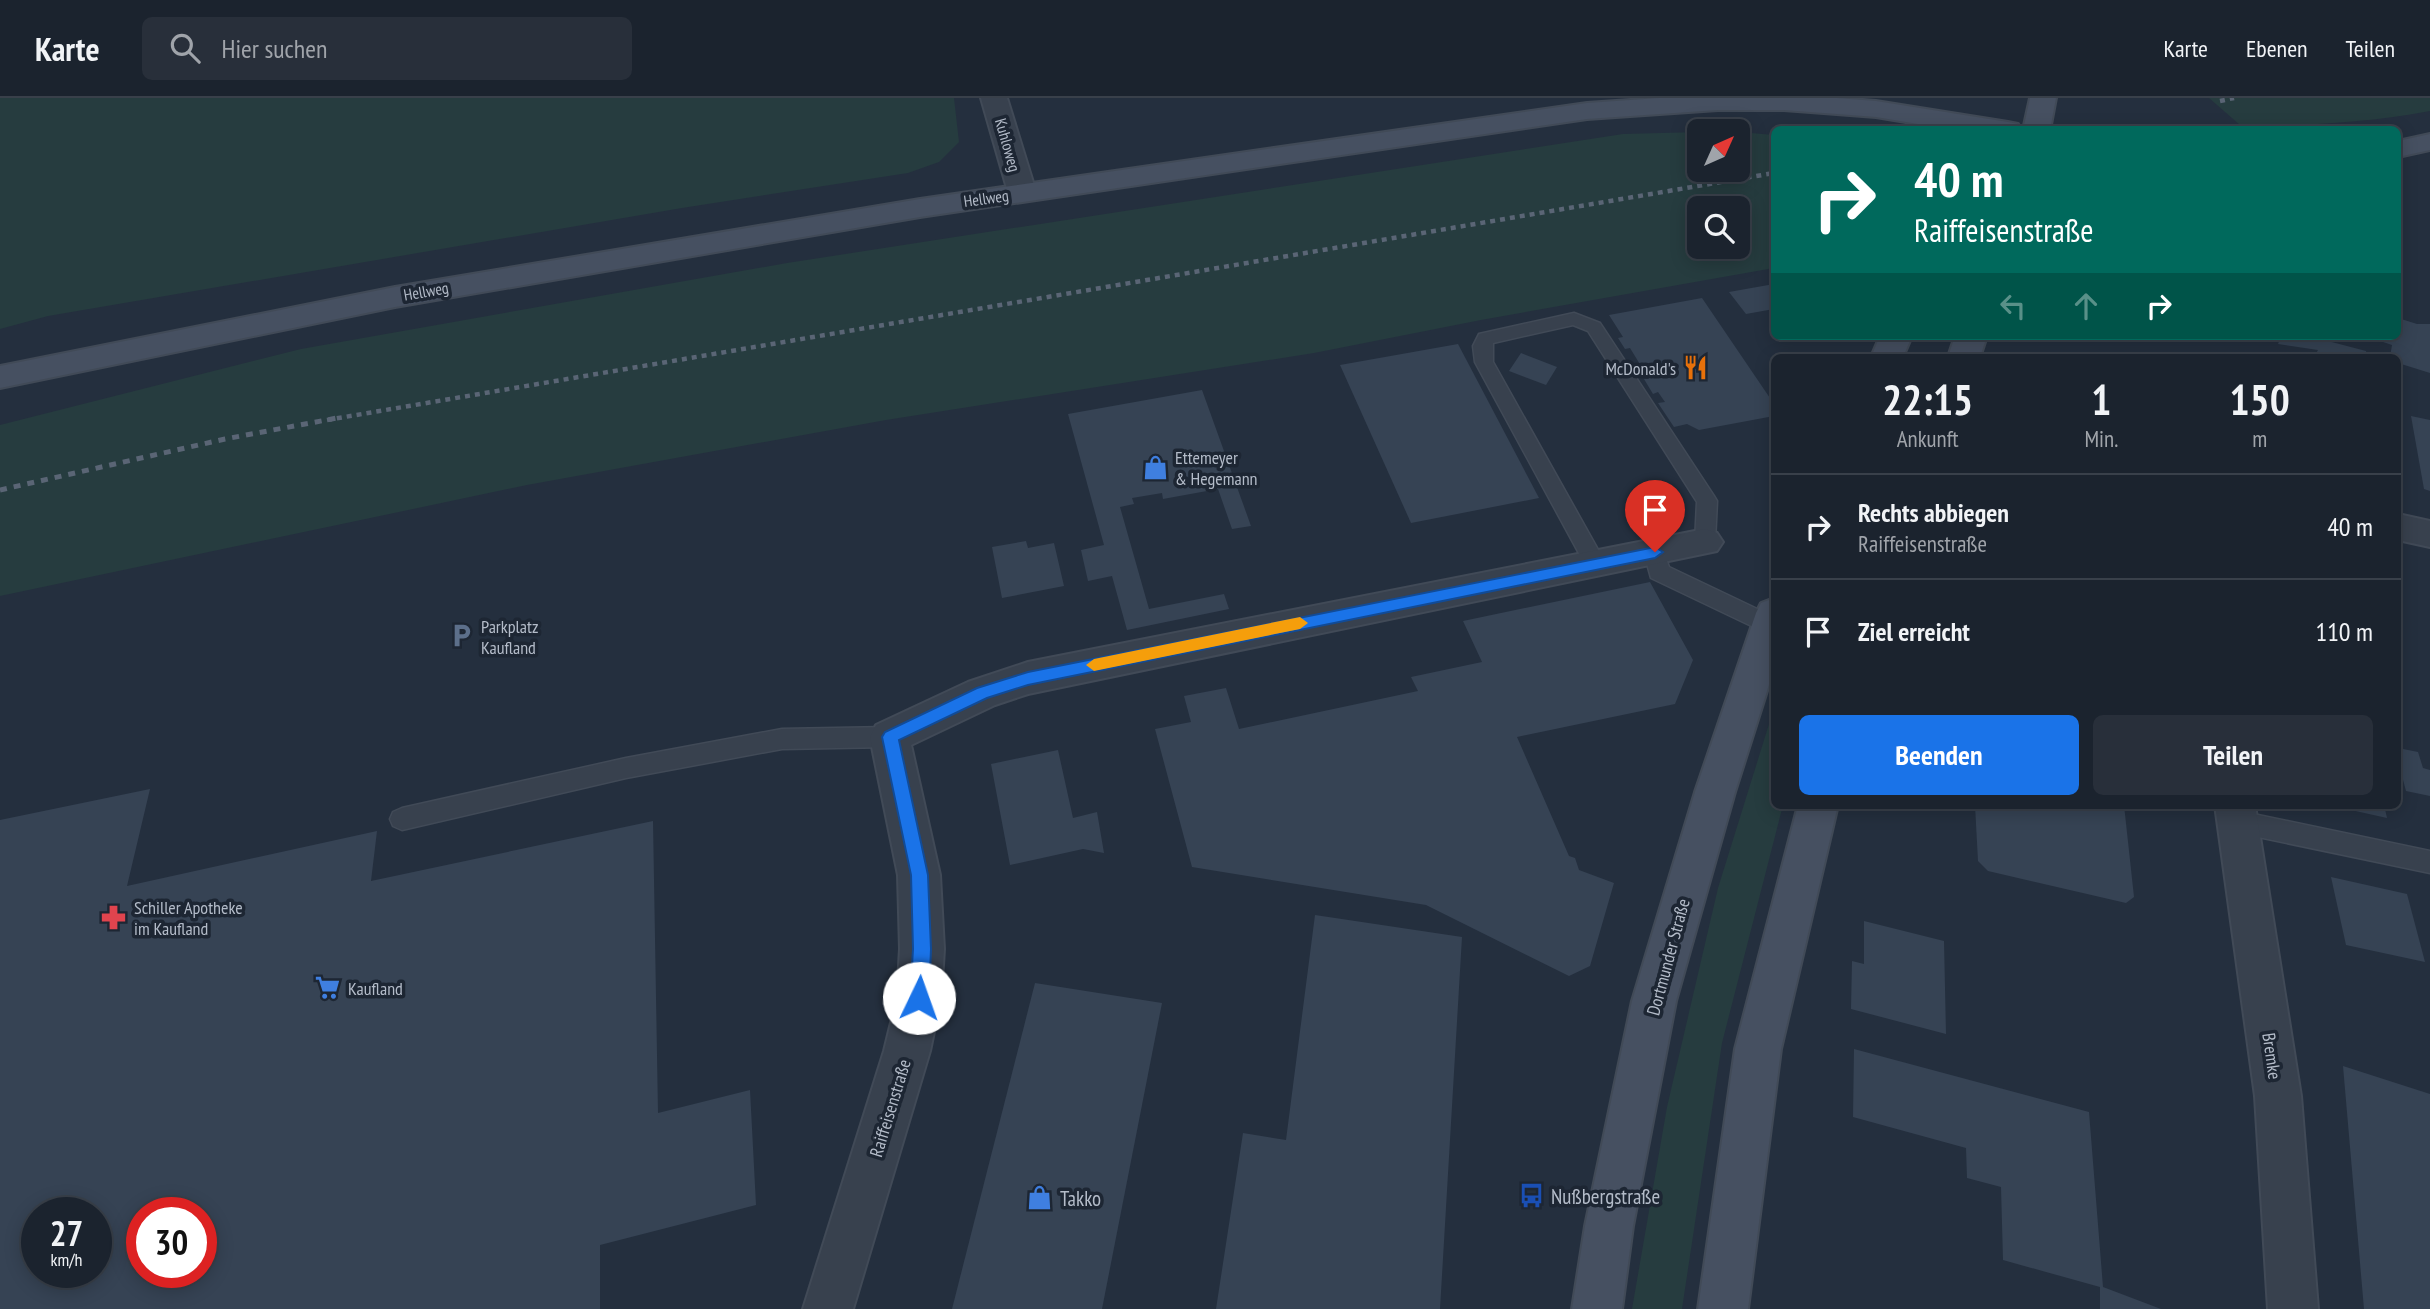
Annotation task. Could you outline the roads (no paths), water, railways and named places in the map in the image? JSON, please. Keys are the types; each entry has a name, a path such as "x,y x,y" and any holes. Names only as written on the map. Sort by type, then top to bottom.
{"street":[{"name":"Kuhloweg","path":"994,98 1022,192"},
{"path":"1979,126 1984,98"},
{"path":"2037,126 2043,98"},
{"name":"Hellweg","path":"0,377 395,297 1022,192 1587,111 1718,102 1784,102 1876,110 1973,126"},
{"path":"2401,148 2430,142"},
{"path":"2401,528 2430,534"},
{"path":"890,737 982,692 1028,678 1705,542"},
{"name":"Dortmunder Straße","path":"1597,1309 1609,1226 1654,1001 1715,792 1771,622"},
{"name":"Raiffeisenstraße","path":"828,1309 907,1051 919,998 922,949 919,875 890,737"},
{"path":"1723,1309 1758,1049 1817,809"},
{"name":"Bremke","path":"2237,814 2278,1096 2293,1309"}],"lane":[{"path":"1595,564 1484,362 1482,346 1486,338 1574,319 1594,327 1707,501 1705,542"},
{"path":"1655,552 1659,572 1771,619"},
{"path":"402,819 626,768 782,739 890,737"},
{"path":"2237,814 2430,862"}],"railway":[{"path":"2220,101 2234,98"},
{"path":"327,420 1771,174"},
{"path":"0,490 225,439 337,418"}],"place":[{"name":"McDonald's","path":"1696,368"},
{"name":"Ettemeyer & Hegemann","path":"1155,467"},
{"name":"Parkplatz Kaufland","path":"461,636"},
{"name":"Schiller Apotheke im Kaufland","path":"114,917"},
{"name":"Kaufland","path":"328,988"},
{"name":"Nußbergstraße","path":"1531,1196"},
{"name":"Takko","path":"1040,1198"}]}
